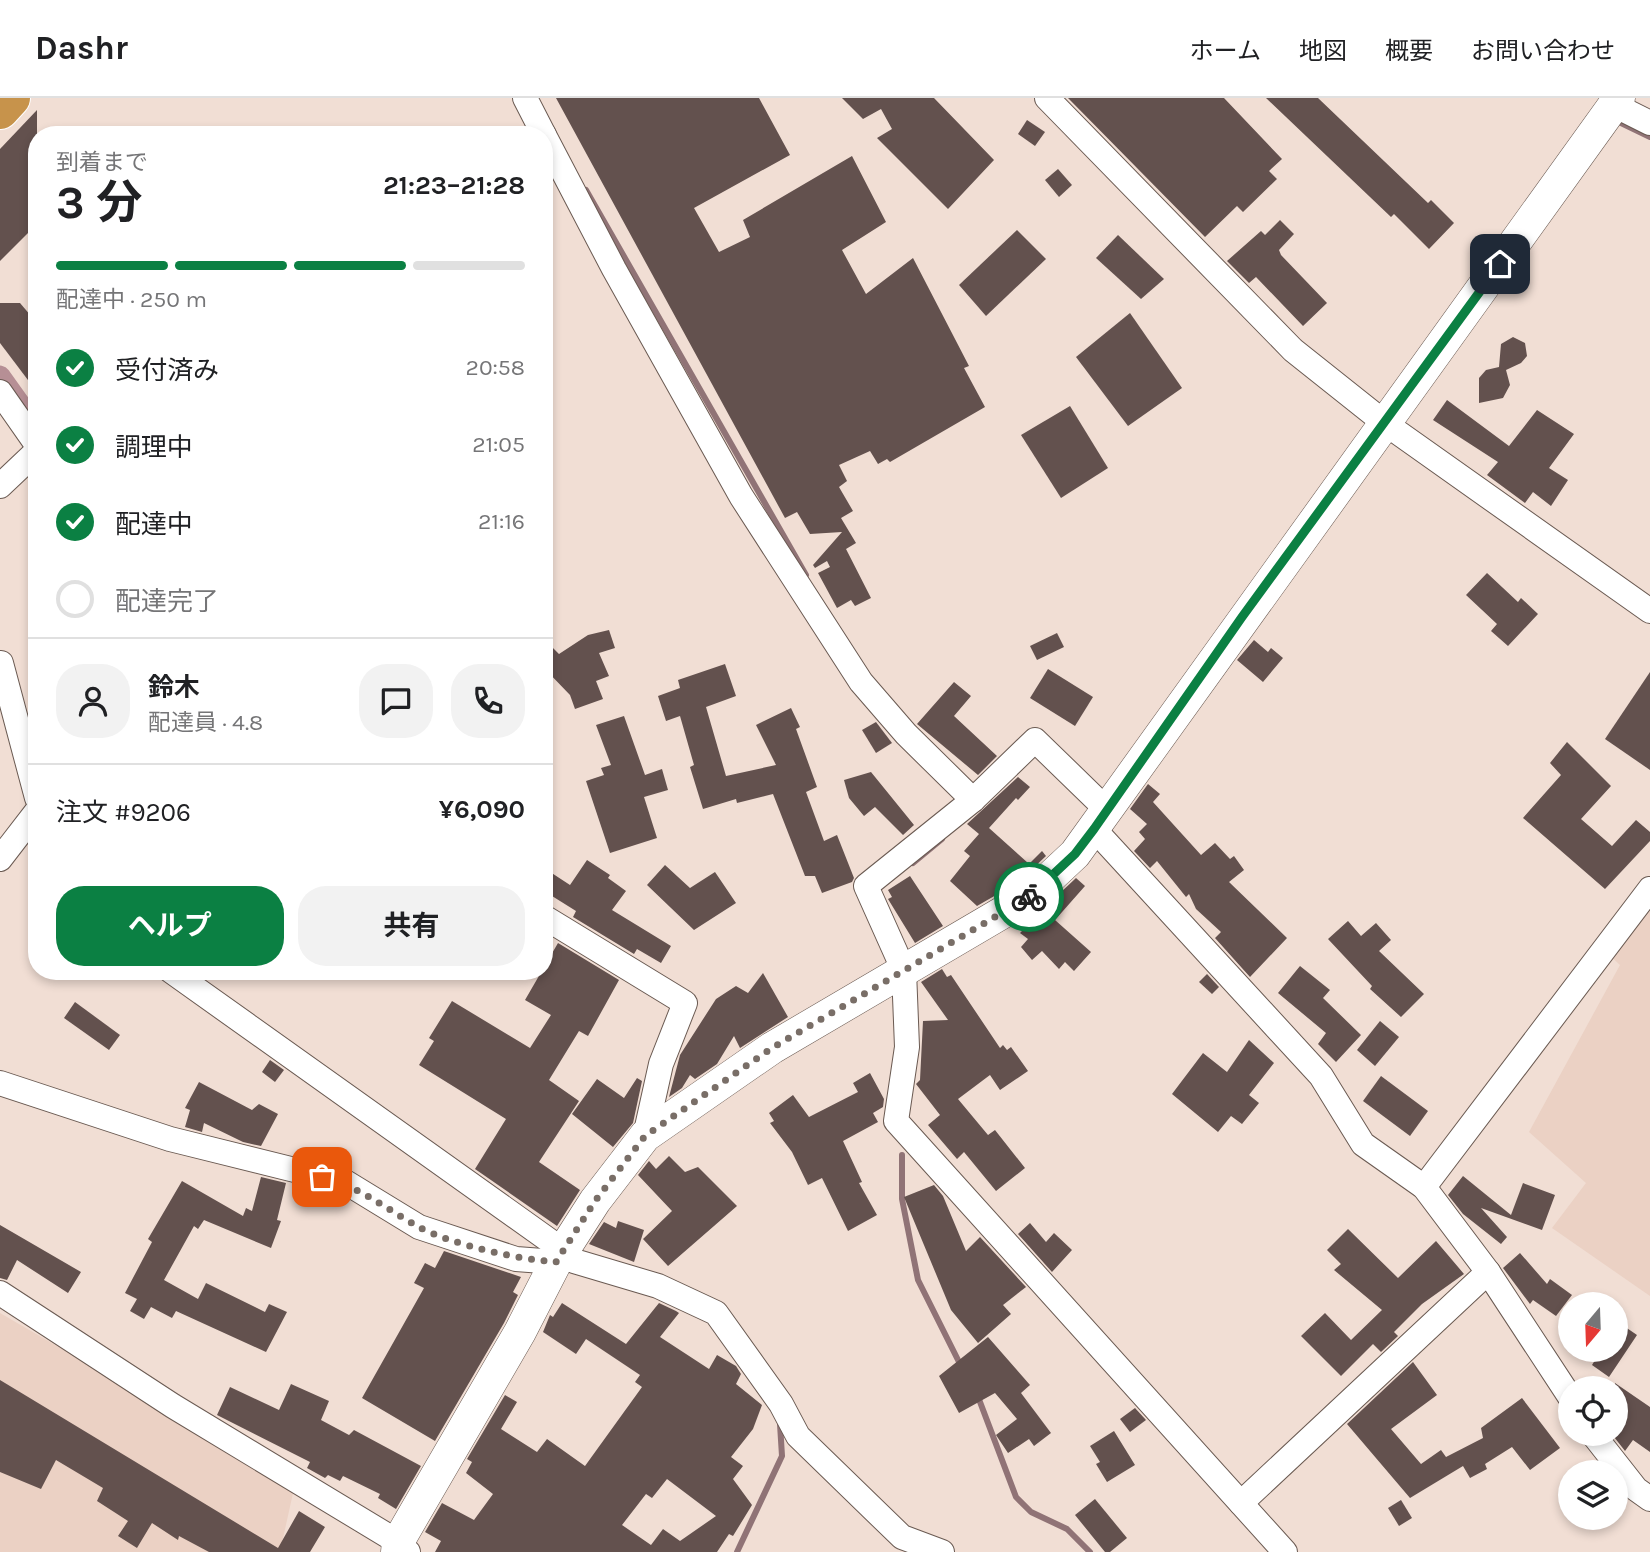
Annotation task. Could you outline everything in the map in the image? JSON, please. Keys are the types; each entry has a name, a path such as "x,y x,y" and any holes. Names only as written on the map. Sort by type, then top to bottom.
{"highway":[{"path":"0,110 11,98"}],"street":[{"path":"525,98 539,126"},
{"path":"1047,98 1293,350 1386,424 1650,611"},
{"path":"0,1293 173,1406 401,1549 560,1256 595,1201 645,1136 772,1048 1029,897 1075,854 1242,617 1386,424 1616,102 1650,123"},
{"path":"553,152 614,269 741,496 861,682 906,734 972,800"},
{"path":"0,392 28,432"},
{"path":"0,486 28,460"},
{"path":"1,663 28,764"},
{"path":"1285,1552 896,1121 907,1047 904,971 866,886 972,800 1035,740 1321,1076 1363,1144 1424,1187 1488,1272 1558,1379"},
{"path":"0,859 28,823"},
{"path":"1424,1187 1650,889"},
{"path":"553,922 685,1003 660,1064 645,1136"},
{"path":"182,980 560,1256 657,1286 716,1313 781,1404 798,1436 896,1545 942,1552"},
{"path":"0,1083 170,1139 347,1183 419,1227 516,1259 560,1256"},
{"path":"1241,1503 1488,1272"},
{"path":"1602,1446 1636,1489 1650,1499"}],"shaded area":[{"path":"1650,894 1650,1296 1552,1228 1586,1183 1529,1132 1620,965 1605,951"},
{"path":"0,1313 295,1484 280,1552 0,1552"}],"building":[{"path":"556,98 759,98 790,155 694,208 719,252 750,237 743,220 852,156 886,222 842,250 866,294 913,258 969,366 964,368 985,407 890,462 887,459 878,464 870,451 839,465 847,481 839,487 853,511 841,518 856,543 846,549 871,598 855,606 851,600 837,608 818,573 830,567 827,561 815,568 813,565 842,532 810,534 797,512 785,518"},
{"path":"842,98 934,98 994,160 948,209 877,138 892,129 881,109 863,119"},
{"path":"1068,98 1224,98 1282,159 1269,171 1277,179 1243,212 1237,206 1205,237"},
{"path":"1266,98 1318,98 1428,203 1431,200 1454,223 1429,249 1394,214 1391,217"},
{"path":"37,110 37,126 28,126 28,233 0,261 0,149"},
{"path":"1027,120 1045,132 1035,146 1018,134"},
{"path":"1058,169 1072,185 1059,197 1045,180"},
{"path":"1280,220 1294,234 1279,250 1281,255 1327,303 1303,326 1256,277 1249,283 1227,261 1261,231 1265,235"},
{"path":"1017,230 1046,259 986,316 959,285"},
{"path":"1118,235 1164,279 1141,299 1096,258"},
{"path":"0,303 20,303 28,312 28,380 0,343"},
{"path":"1130,313 1182,388 1128,426 1076,357"},
{"path":"1513,337 1525,343 1527,356 1521,363 1506,370 1510,385 1503,398 1479,403 1479,378 1486,370 1499,367 1501,344"},
{"path":"1447,400 1509,446 1537,410 1574,434 1549,468 1568,480 1551,506 1533,492 1525,503 1487,475 1498,462 1433,420"},
{"path":"1070,406 1108,468 1061,498 1021,435"},
{"path":"1487,573 1518,602 1521,598 1538,614 1508,646 1491,631 1497,624 1466,595"},
{"path":"609,630 615,648 599,653 609,676 596,681 603,699 575,709 570,695 553,677 553,648 559,654 588,635"},
{"path":"1057,633 1064,647 1037,660 1030,646"},
{"path":"1254,640 1268,652 1271,648 1283,658 1263,682 1237,660"},
{"path":"725,664 736,696 706,707 726,776 776,765 756,725 791,708 800,727 796,729 817,787 806,792 824,841 837,835 854,878 852,882 822,893 815,876 805,876 773,794 737,803 736,799 703,809 690,767 694,765 680,716 666,721 658,696 680,688 678,680"},
{"path":"1048,669 1093,697 1075,726 1030,698"},
{"path":"1650,672 1650,770 1605,739"},
{"path":"954,682 971,696 954,716 997,756 978,775 917,724"},
{"path":"624,716 645,775 662,769 668,790 644,797 657,838 610,853 586,781 604,775 601,768 611,765 596,725"},
{"path":"876,722 892,743 876,753 862,730"},
{"path":"1567,742 1611,786 1581,819 1612,846 1636,820 1650,832 1650,841 1605,889 1523,818 1561,775 1550,763"},
{"path":"871,772 914,825 903,835 875,807 864,816 849,798 844,780"},
{"path":"1018,777 1030,787 1018,800 1016,798 989,828 1028,863 1003,891 977,906 950,881 970,856 964,851 979,834 967,824"},
{"path":"1148,784 1160,794 1153,802 1201,855 1215,843 1230,859 1234,856 1244,870 1229,882 1287,938 1250,977 1215,938 1221,932 1196,909 1189,894 1186,897 1157,861 1150,868 1134,851 1145,839 1139,832 1147,824 1130,809"},
{"path":"1042,851 1046,856 1030,871 1027,866"},
{"path":"587,860 610,875 608,878 626,891 612,910 671,946 661,963 637,949 634,954 573,917 576,911 553,897 553,874 570,885"},
{"path":"665,865 690,888 715,872 736,903 694,930 647,885"},
{"path":"910,876 943,926 915,943 888,899 892,897 888,890"},
{"path":"1076,878 1085,886 1055,920 1091,952 1074,971 1065,962 1059,969 1042,951 1032,960 1021,947 1028,939 1020,933 1025,928 1021,923 1041,911"},
{"path":"1348,921 1361,936 1376,923 1391,940 1379,951 1424,994 1401,1017 1370,989 1372,986 1328,939"},
{"path":"558,943 619,980 588,1036 579,1031 549,1080 579,1101 539,1162 580,1190 557,1226 475,1169 506,1119 419,1065 434,1041 429,1038 452,1001 530,1048 551,1015 525,1000 537,980 553,980 553,952"},
{"path":"1300,966 1330,990 1323,998 1361,1035 1336,1062 1318,1044 1326,1033 1278,993"},
{"path":"942,969 947,977 951,975 1000,1048 1003,1045 1007,1050 1011,1047 1028,1071 1000,1090 990,1075 958,1099 988,1135 995,1130 1025,1168 996,1191 964,1152 957,1159 928,1125 940,1115 916,1084 920,1080 923,1021 948,1020 921,982"},
{"path":"763,973 788,1017 740,1048 734,1036 717,1064 695,1079 690,1075 682,1088 669,1097 680,1055 716,999 736,986 748,993"},
{"path":"1207,974 1219,987 1212,994 1199,982"},
{"path":"75,1002 120,1035 109,1050 64,1018"},
{"path":"1380,1021 1399,1037 1375,1066 1357,1050"},
{"path":"1249,1040 1274,1063 1249,1095 1259,1103 1242,1124 1231,1116 1218,1132 1172,1094 1203,1053 1227,1072"},
{"path":"270,1060 284,1070 275,1082 262,1072"},
{"path":"870,1073 884,1099 883,1107 873,1113 878,1122 843,1141 862,1182 859,1183 877,1215 848,1231 822,1178 808,1185 792,1152 770,1123 774,1121 769,1113 793,1095 809,1117 858,1092 853,1083"},
{"path":"1381,1076 1428,1111 1410,1136 1363,1101"},
{"path":"637,1078 642,1081 633,1123 613,1147 572,1114 597,1079 624,1098"},
{"path":"199,1082 252,1110 259,1104 278,1114 261,1146 243,1142 204,1123 202,1132 185,1127 190,1110 185,1108"},
{"path":"669,1156 685,1172 698,1167 737,1206 668,1266 643,1239 672,1211 638,1175 649,1161 656,1169"},
{"path":"1463,1176 1511,1215 1523,1183 1555,1195 1542,1230 1481,1208 1507,1237 1501,1244 1463,1214 1448,1195"},
{"path":"261,1177 286,1183 277,1220 281,1221 271,1248 204,1220 198,1229 194,1226 164,1280 198,1299 206,1283 265,1312 269,1304 287,1312 266,1352 176,1311 172,1318 151,1307 144,1319 130,1311 137,1299 125,1293 152,1242 148,1239 182,1181 243,1216 246,1208 252,1211"},
{"path":"934,1185 943,1196 966,1251 980,1237 1026,1287 1003,1305 1011,1314 978,1343 951,1310 904,1197"},
{"path":"618,1221 644,1230 634,1262 589,1244 604,1222 616,1228"},
{"path":"1030,1223 1046,1242 1054,1233 1072,1250 1052,1272 1018,1234"},
{"path":"0,1225 81,1272 68,1293 17,1260 7,1280 0,1278"},
{"path":"1348,1229 1398,1278 1436,1241 1464,1274 1422,1304 1394,1332 1398,1336 1381,1352 1373,1344 1341,1376 1301,1336 1325,1313 1351,1340 1382,1310 1334,1270 1341,1264 1327,1250"},
{"path":"444,1251 521,1277 513,1292 518,1295 504,1323 435,1441 362,1398 424,1288 414,1283 425,1263 435,1268"},
{"path":"1520,1253 1547,1284 1550,1279 1568,1292 1558,1292 1556,1316 1533,1300 1530,1304 1503,1268"},
{"path":"562,1303 626,1344 659,1303 679,1313 660,1337 709,1369 717,1355 736,1366 741,1374 736,1384 762,1405 753,1429 731,1457 743,1466 733,1479 752,1505 733,1536 729,1534 717,1552 435,1552 441,1541 425,1532 442,1503 474,1520 493,1494 466,1473 472,1462 467,1459 505,1395 517,1402 501,1429 537,1452 547,1439 585,1466 642,1387 635,1382 640,1375 586,1339 576,1354 543,1332 550,1315 553,1317","holes":["667,1479 716,1516 680,1541 663,1529 651,1545 622,1525 646,1494 652,1498"]},
{"path":"1628,1329 1637,1335 1628,1348"},
{"path":"988,1337 1030,1385 1021,1393 1051,1433 1034,1446 1029,1439 1008,1453 996,1435 1017,1419 995,1393 959,1413 939,1376"},
{"path":"1413,1362 1437,1395 1391,1429 1421,1464 1441,1450 1446,1457 1483,1438 1481,1428 1522,1398 1560,1448 1530,1470 1512,1447 1485,1464 1487,1469 1470,1478 1463,1466 1410,1498 1347,1424"},
{"path":"1594,1362 1619,1362 1610,1376 1592,1365"},
{"path":"0,1380 278,1548 299,1511 325,1527 310,1552 209,1552 179,1536 178,1540 152,1523 137,1548 118,1536 128,1521 97,1501 103,1488 56,1460 41,1489 0,1472"},
{"path":"291,1384 329,1401 321,1420 349,1435 354,1430 421,1466 396,1509 378,1498 380,1494 343,1476 340,1481 328,1475 325,1478 307,1468 310,1462 217,1415 230,1387 279,1410"},
{"path":"1628,1392 1650,1407 1650,1452 1633,1440 1625,1451 1621,1446 1628,1446"},
{"path":"1135,1408 1146,1420 1130,1432 1120,1419"},
{"path":"1114,1431 1135,1465 1107,1482 1096,1464 1100,1462 1090,1446"},
{"path":"1095,1499 1127,1538 1110,1552 1105,1552 1075,1515"},
{"path":"1401,1500 1412,1518 1399,1526 1388,1508"}],"waterway":[{"path":"1621,123 1650,137"},
{"path":"586,190 806,575"},
{"path":"0,376 20,404"},
{"path":"913,863 942,839"},
{"path":"902,1155 902,1199 918,1280 961,1366"},
{"path":"977,1394 1016,1497 1031,1512 1067,1529 1090,1552"},
{"path":"737,1552 782,1456 780,1424"}],"way so far":[{"path":"322,1177 347,1183 419,1227 516,1259 556,1262 595,1201 645,1136 772,1048 1029,897"}],"route":[{"path":"1029,897 1075,854 1094,829 1242,617 1386,424 1500,264"}]}
